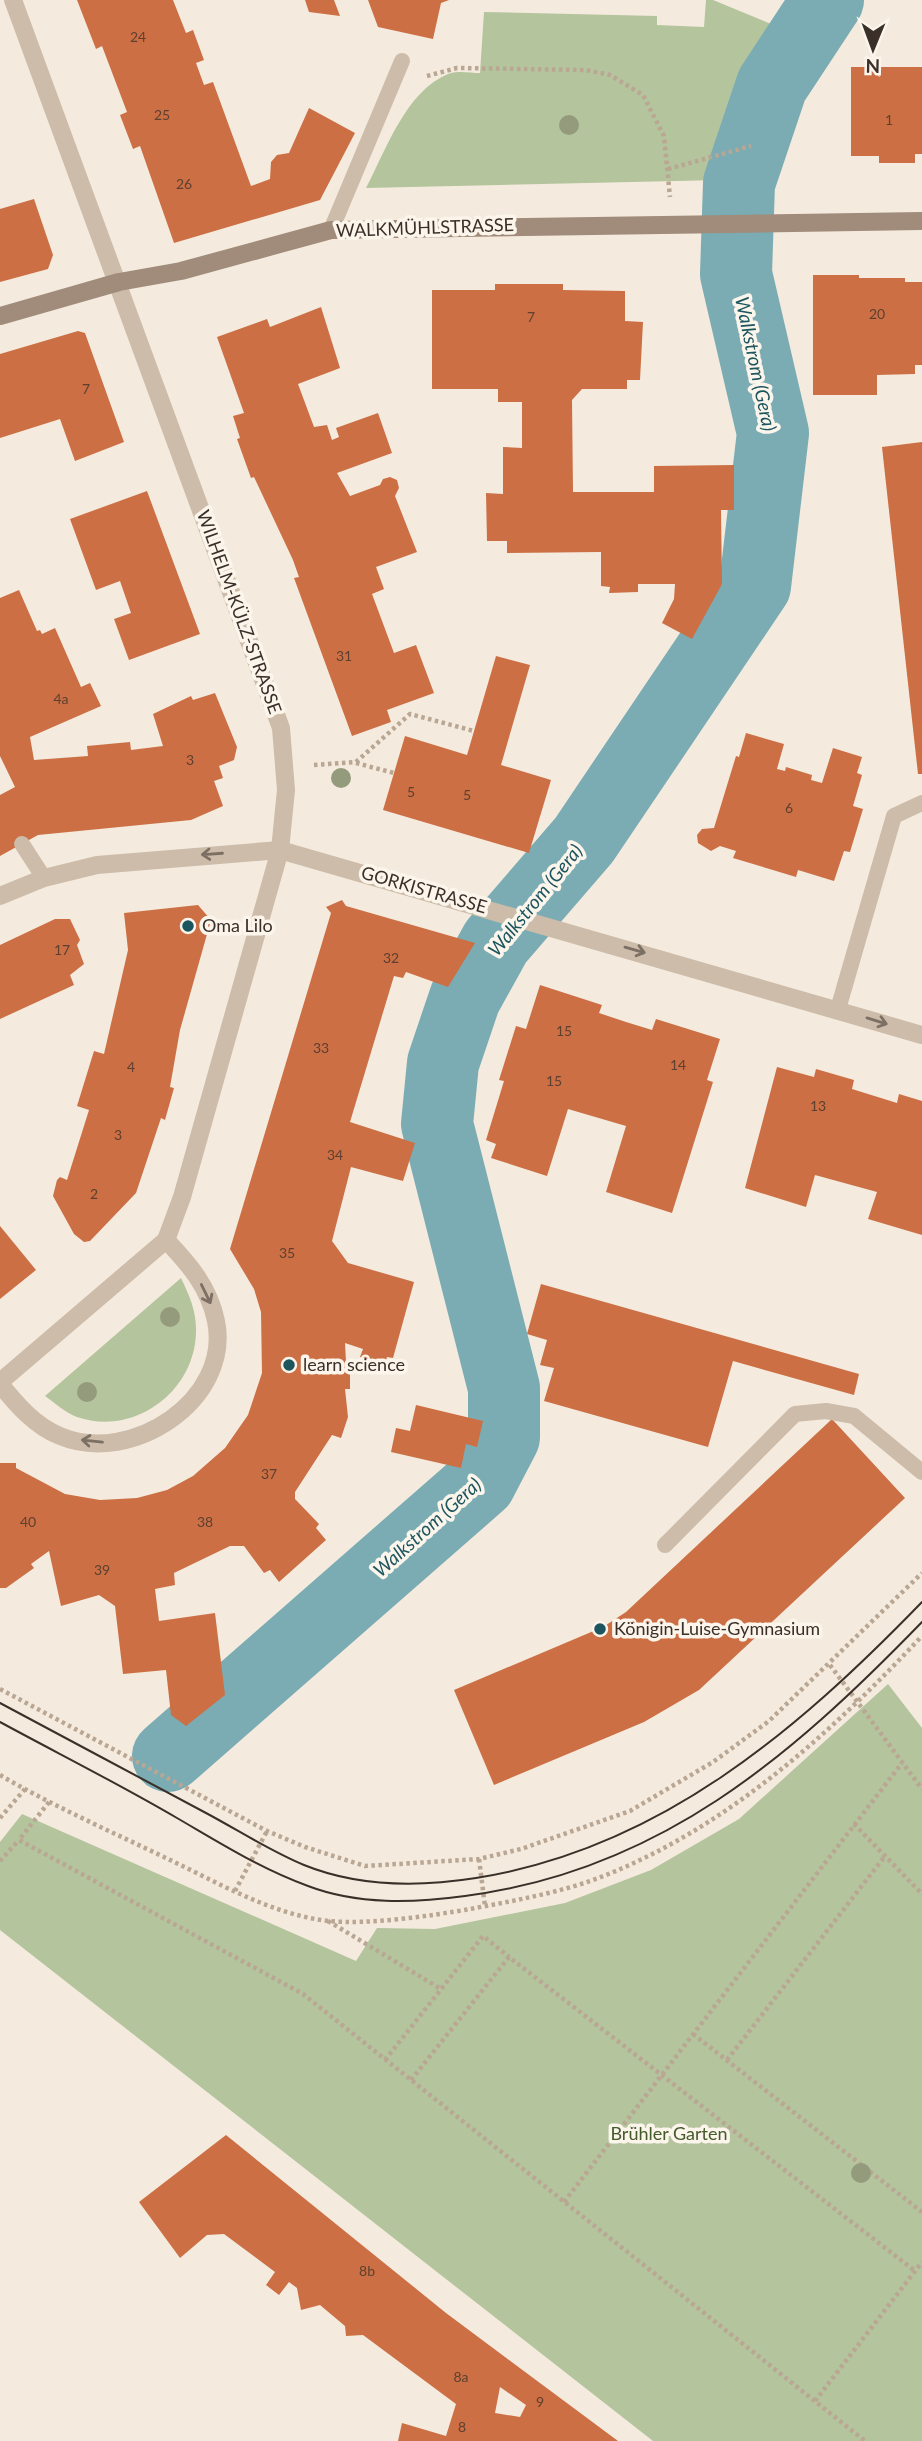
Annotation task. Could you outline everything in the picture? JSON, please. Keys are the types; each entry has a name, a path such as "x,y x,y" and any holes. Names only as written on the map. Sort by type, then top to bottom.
{"street":[{"name":"WILHELM-KÜLZ-STRASSE","path":"13,0 281,728 286,790 280,850 182,1197 166,1240 0,1383 22,1411 61,1437 100,1443 134,1439 156,1429 185,1409 202,1386 216,1356 217,1324 210,1299 192,1267 166,1240"},
{"name":"WALKMÜHLSTRASSE","path":"0,316 119,282 181,271 331,230 680,222 922,221"},
{"name":"GORKISTRASSE","path":"0,896 44,878 97,865 280,850 922,1035"}],"lane":[{"path":"331,230 402,61"},
{"path":"838,1009 894,816 922,803"},
{"path":"22,844 44,878"},
{"path":"665,1545 795,1414 826,1411 854,1416 922,1472"}],"path":[{"path":"391,86 457,68 586,70 610,75 643,94 664,136 668,169 680,222"},
{"path":"668,169 751,146"},
{"path":"356,762 410,714 474,731"},
{"path":"284,767 356,762 394,773"},
{"path":"0,1689 267,1831 365,1866 480,1859 522,1849 630,1811 713,1762 769,1721 830,1665 922,1573"},
{"path":"328,1921 424,1917 530,1899 593,1880 652,1854 744,1799 859,1703 922,1636"},
{"path":"830,1665 922,1789"},
{"path":"564,2202 902,1763"},
{"path":"0,1775 49,1802 260,1903 328,1921 441,1989"},
{"path":"0,1818 24,1789"},
{"path":"0,1861 49,1802"},
{"path":"854,1824 922,1894"},
{"path":"235,1891 267,1831"},
{"path":"19,1840 303,1994 865,2441"},
{"path":"726,2060 885,1856"},
{"path":"480,1859 485,1906"},
{"path":"385,2060 483,1936 915,2271"},
{"path":"411,2080 509,1957"},
{"path":"693,2034 922,2212"},
{"path":"815,2401 922,2262"}],"green space":[{"path":"706,0 713,0 786,30 747,117 732,126 721,180 366,188 399,123 420,94 433,82 448,74 480,73 484,12 657,16 657,25 704,27"},
{"path":"181,1278 195,1315 194,1351 186,1372 174,1389 158,1404 140,1414 99,1422 77,1417 45,1396"},
{"name":"Brühler Garten","path":"888,1684 922,1728 922,2441 653,2441 0,1930 0,1842 22,1814 356,1961 377,1928 435,1929 565,1903 651,1870 739,1819"}],"building":[{"path":"77,0 173,0 186,33 193,30 204,60 196,63 204,85 213,82 251,186 270,179 271,162 277,155 289,153 309,108 355,133 320,200 174,243 140,146 133,149 120,115 127,112 102,46 96,49"},
{"path":"305,0 334,0 340,16 309,12"},
{"path":"368,0 449,0 441,3 433,39 378,27"},
{"path":"851,67 922,67 922,154 915,154 915,163 879,163 879,156 851,156"},
{"path":"34,199 53,255 48,269 0,282 0,209"},
{"path":"813,275 859,275 859,278 905,278 905,282 922,282 922,365 915,365 915,374 877,375 877,395 813,395"},
{"path":"495,284 563,284 563,290 625,291 625,321 643,322 640,380 627,380 627,389 582,389 572,400 573,492 654,492 654,466 734,465 734,510 721,510 722,584 692,639 662,623 674,599 675,584 638,584 638,592 609,593 610,587 601,586 601,552 507,553 507,541 487,541 486,493 503,494 503,447 522,448 522,402 498,402 498,389 432,389 432,290 495,290"},
{"path":"321,307 340,368 298,384 314,427 327,425 332,440 339,437 336,428 378,413 392,453 337,473 350,496 380,485 383,479 390,477 397,480 399,488 395,496 417,552 376,567 384,589 372,594 394,653 416,645 434,693 387,710 391,722 352,736 294,578 299,577 293,560 254,477 251,478 237,439 240,438 233,416 244,413 217,337 267,319 270,327"},
{"path":"78,331 85,333 124,442 75,461 60,419 0,438 0,354"},
{"path":"922,442 922,774 918,774 882,447"},
{"path":"147,491 200,634 129,660 114,619 131,613 120,581 96,590 70,519"},
{"path":"19,590 37,631 40,630 42,634 55,628 81,687 90,683 101,706 30,737 34,760 88,756 87,746 130,742 131,750 163,746 153,714 191,696 193,700 215,693 237,747 234,760 219,766 223,778 214,781 223,806 191,820 38,835 0,856 0,795 15,787 0,756 0,598"},
{"path":"496,656 530,665 501,765 551,780 529,853 383,810 405,736 467,755"},
{"path":"746,733 784,744 777,769 785,771 786,767 812,775 811,780 822,783 833,748 862,757 857,773 862,775 853,806 863,809 850,852 844,851 834,881 798,870 796,877 733,858 736,851 720,846 711,851 698,843 697,835 702,829 714,828 736,756 739,757"},
{"path":"342,900 346,906 475,943 448,987 406,972 403,978 394,976 350,1122 415,1143 403,1181 351,1167 332,1241 348,1263 414,1282 393,1358 387,1357 385,1364 360,1357 363,1349 345,1343 346,1362 350,1361 350,1389 345,1389 348,1417 341,1438 332,1435 295,1492 295,1499 319,1524 316,1528 326,1540 279,1582 270,1570 264,1573 244,1546 230,1546 174,1573 175,1585 155,1589 159,1621 215,1613 225,1695 186,1726 171,1715 166,1670 123,1674 115,1606 99,1595 61,1606 49,1551 31,1564 34,1568 6,1588 0,1588 0,1463 16,1463 16,1468 65,1494 100,1500 137,1498 167,1490 193,1476 225,1448 248,1415 262,1373 261,1312 254,1289 230,1249 331,913 326,907"},
{"path":"198,905 211,920 180,1030 170,1087 174,1088 165,1120 161,1118 136,1193 90,1241 84,1242 74,1234 53,1196 57,1180 60,1177 67,1180 89,1110 77,1106 94,1051 104,1054 128,950 124,913"},
{"path":"55,919 70,919 80,940 77,945 84,964 70,975 74,985 0,1019 0,945"},
{"path":"540,985 602,1005 599,1013 652,1030 656,1019 720,1039 707,1080 713,1082 672,1213 606,1192 626,1126 568,1109 547,1176 491,1158 496,1144 486,1140 504,1081 499,1080 516,1026 526,1029"},
{"path":"777,1067 814,1077 816,1069 854,1080 852,1089 897,1103 899,1094 922,1101 922,1235 868,1219 877,1192 815,1175 806,1207 745,1188"},
{"path":"0,1226 36,1270 0,1299"},
{"path":"541,1284 859,1374 854,1395 733,1361 708,1447 544,1401 554,1368 540,1365 547,1340 527,1334"},
{"path":"416,1405 483,1421 477,1447 466,1444 461,1468 391,1452 396,1428 410,1431"},
{"path":"832,1419 905,1498 699,1690 644,1722 494,1785 454,1690 603,1627 626,1612"},
{"path":"226,2135 446,2313 618,2441 398,2441 402,2423 446,2436 456,2404 363,2335 346,2336 345,2326 320,2305 301,2310 297,2288 289,2282 279,2295 266,2285 275,2272 224,2234 207,2235 180,2258 139,2202","holes":["500,2387 526,2405 520,2417 495,2413"]}],"waterway":[{"name":"Walkstrom (Gera)","path":"168,1756 480,1483 504,1437 504,1388 437,1124 443,1063 465,998 496,942 584,840 755,586 773,433 736,274 739,183 772,85 828,0"}],"tram line":[{"path":"0,1703 304,1865 346,1878 367,1881 411,1884 454,1881 543,1863 605,1841 665,1812 721,1778 774,1738 874,1650 922,1602"},
{"path":"0,1722 241,1855 308,1886 346,1897 386,1901 465,1896 535,1883 600,1862 660,1834 717,1800 771,1761 823,1718 922,1622"}],"place":[{"name":"Oma Lilo","path":"188,926"},
{"name":"learn science","path":"289,1365"},
{"name":"Königin-Luise-Gymnasium","path":"600,1629"}]}
